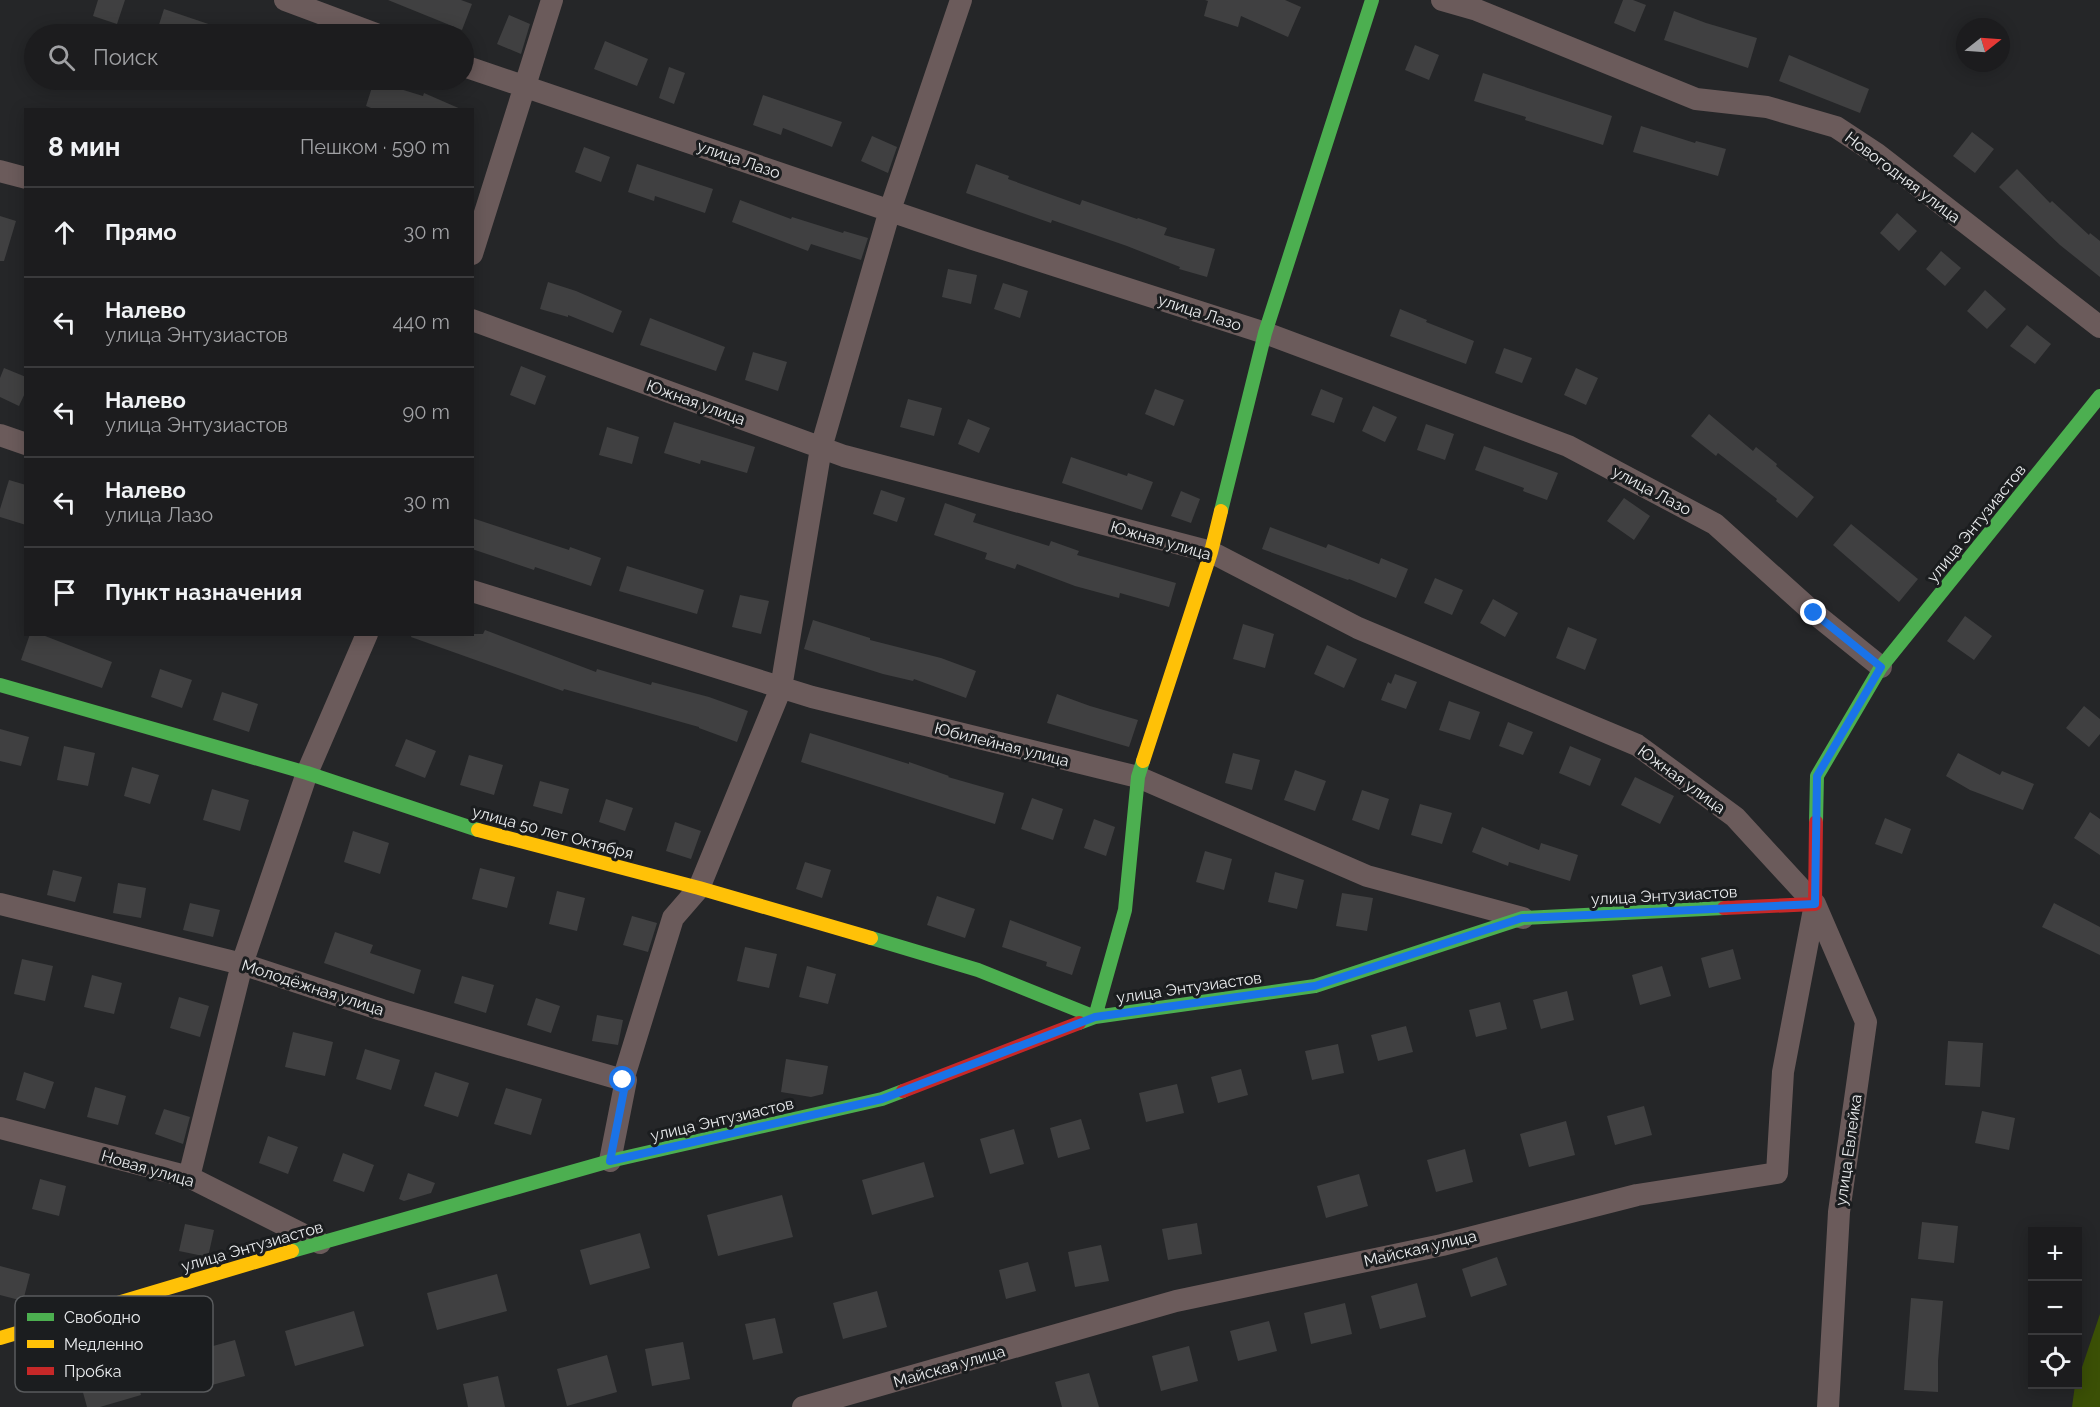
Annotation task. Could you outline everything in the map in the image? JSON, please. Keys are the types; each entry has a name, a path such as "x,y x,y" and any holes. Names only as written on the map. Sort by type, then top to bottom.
{"street":[{"path":"285,0 349,24"},
{"path":"474,248 552,0"},
{"path":"610,1161 626,1080 623,1080 673,918 699,888 781,688 821,448 890,210 961,0"},
{"path":"1095,1017 1125,910 1138,777 1211,552 1265,333 1372,0"},
{"name":"Новогодняя улица","path":"1442,0 1477,10 1696,99 1767,107 1836,127 1876,154 2100,327"},
{"name":"улица Лазо","path":"474,69 890,210 1265,333 1568,446 1715,524 1814,613 1881,667"},
{"path":"0,171 24,177"},
{"name":"Южная улица","path":"474,321 844,456 1211,552 1358,627 1637,745 1735,817 1815,904"},
{"name":"улица Энтузиастов","path":"141,1296 610,1161 882,1099 1095,1017 1315,986 1522,918 1815,904 1817,776 1881,667 2100,396"},
{"path":"0,435 24,443"},
{"name":"Юбилейная улица","path":"474,592 812,697 1138,777 1367,876 1522,918"},
{"path":"189,1177 242,963 308,773 366,636"},
{"name":"улица 50 лет Октября","path":"0,685 308,773 496,836 699,888 978,970 1095,1017"},
{"name":"Молодёжная улица","path":"0,904 242,963 382,1010 623,1080"},
{"name":"Майская улица","path":"803,1407 1176,1301 1442,1245 1637,1195 1777,1173 1784,1072 1815,904"},
{"name":"улица Евлейка","path":"1815,904 1866,1022 1839,1212 1828,1407"},
{"name":"Новая улица","path":"0,1128 189,1177 320,1243"},
{"name":"улица Энтузиастов","path":"0,1338 15,1334"}],"green space":[{"path":"2100,1314 2100,1407 2072,1407 2074,1389 2082,1389 2082,1367"}],"building":[{"path":"98,0 125,0 117,24 93,16"},
{"path":"388,0 461,0 472,4 464,24 447,24"},
{"path":"1205,0 1285,0 1301,7 1288,37 1241,16 1238,27 1204,16 1208,1"},
{"path":"1623,0 1633,0 1646,5 1635,32 1614,23"},
{"path":"164,9 208,24 159,24"},
{"path":"1674,11 1757,38 1748,68 1664,40"},
{"path":"509,15 530,24 521,54 497,44"},
{"path":"605,41 648,59 637,86 594,69"},
{"path":"1415,45 1439,55 1429,80 1405,70"},
{"path":"1789,55 1869,89 1860,113 1779,81"},
{"path":"669,67 685,73 674,104 659,98"},
{"path":"1483,73 1612,116 1603,145 1474,101"},
{"path":"371,90 403,90 423,96 424,93 458,108 371,108 366,106"},
{"path":"763,95 842,122 832,147 783,128 781,135 753,125"},
{"path":"1641,126 1695,143 1696,141 1726,149 1718,176 1633,152"},
{"path":"1972,132 1994,149 1975,173 1953,156"},
{"path":"872,136 897,147 888,173 861,161"},
{"path":"584,147 610,157 601,182 575,172"},
{"path":"637,164 713,189 705,213 655,196 654,201 628,192"},
{"path":"976,164 1009,176 1008,179 1080,205 1082,200 1167,228 1164,235 1215,249 1207,277 1179,269 1180,267 1127,246 1052,220 1051,223 966,193"},
{"path":"2017,169 2050,203 2052,201 2089,235 2090,233 2100,241 2100,277 2060,245 1999,187"},
{"path":"740,200 791,219 792,217 843,233 844,231 868,238 861,260 811,244 808,251 732,222"},
{"path":"1897,213 1917,231 1899,251 1880,233"},
{"path":"0,216 16,221 4,261 0,261"},
{"path":"1941,251 1961,268 1945,286 1926,269"},
{"path":"948,269 977,275 971,304 942,297"},
{"path":"548,282 576,291 622,311 613,333 568,315 568,317 540,309"},
{"path":"1003,283 1028,291 1020,318 994,309"},
{"path":"1985,290 2006,309 1987,329 1967,311"},
{"path":"1400,309 1474,341 1466,364 1390,336"},
{"path":"650,318 725,347 716,371 640,345"},
{"path":"2027,325 2051,344 2035,364 2010,346"},
{"path":"1504,348 1532,358 1522,383 1495,373"},
{"path":"753,352 787,362 778,391 745,380"},
{"path":"521,366 546,376 535,405 510,395"},
{"path":"4,368 24,376 24,395 19,406 0,397 0,378"},
{"path":"1576,368 1598,378 1586,405 1564,395"},
{"path":"1155,389 1184,400 1174,426 1145,414"},
{"path":"1321,389 1343,398 1334,423 1311,415"},
{"path":"908,399 942,408 934,436 900,427"},
{"path":"1373,406 1397,417 1385,442 1362,431"},
{"path":"1709,414 1753,451 1756,447 1814,497 1797,518 1776,501 1777,499 1718,453 1716,456 1691,436"},
{"path":"968,419 990,428 979,453 958,444"},
{"path":"674,422 755,447 747,473 701,460 700,464 664,453"},
{"path":"1426,424 1454,434 1445,460 1417,450"},
{"path":"607,427 639,437 632,464 599,455"},
{"path":"1484,446 1558,473 1547,500 1523,491 1524,488 1475,470"},
{"path":"1071,457 1127,476 1128,473 1153,482 1142,510 1062,483"},
{"path":"9,480 24,484 24,524 0,517 0,509"},
{"path":"881,490 905,498 897,522 873,514"},
{"path":"1181,491 1200,499 1191,523 1171,516"},
{"path":"1624,498 1650,516 1634,540 1607,521"},
{"path":"945,503 976,514 973,522 1049,546 1051,541 1079,551 1077,555 1176,583 1169,607 1120,593 1119,598 1075,586 1017,564 1015,569 985,559 987,553 934,535"},
{"path":"474,519 569,550 570,547 601,558 591,586 535,567 534,570 474,550"},
{"path":"1851,524 1918,579 1899,602 1833,545"},
{"path":"1270,527 1326,548 1328,544 1379,564 1381,558 1408,569 1396,598 1262,549"},
{"path":"627,566 704,590 697,614 619,591"},
{"path":"1435,578 1463,590 1452,615 1424,603"},
{"path":"740,595 769,601 761,634 732,627"},
{"path":"1493,599 1518,613 1505,637 1480,623"},
{"path":"1965,616 1992,636 1974,660 1947,641"},
{"path":"813,620 870,638 870,640 941,658 976,671 966,698 914,679 913,681 883,674 804,649"},
{"path":"1243,624 1274,634 1265,668 1233,659"},
{"path":"1568,627 1597,639 1585,670 1556,658"},
{"path":"485,630 596,672 597,669 651,685 652,682 709,697 748,711 737,742 699,727 564,689 563,691 411,637 483,634"},
{"path":"29,636 45,636 112,662 102,688 21,660"},
{"path":"1327,645 1357,659 1344,688 1314,674"},
{"path":"160,669 192,680 182,708 151,697"},
{"path":"1395,674 1417,682 1406,709 1381,700 1388,682 1391,684"},
{"path":"222,692 258,704 249,732 213,720"},
{"path":"1057,694 1138,720 1129,747 1047,723"},
{"path":"1449,701 1480,712 1470,740 1439,730"},
{"path":"2084,706 2100,719 2100,734 2089,747 2066,728"},
{"path":"1508,722 1533,732 1523,755 1499,746"},
{"path":"0,729 29,737 21,766 0,761"},
{"path":"810,733 1004,793 995,824 801,762"},
{"path":"406,739 436,751 425,778 395,766"},
{"path":"64,746 95,753 88,786 57,780"},
{"path":"1570,746 1601,759 1590,786 1559,773"},
{"path":"1233,753 1260,760 1252,790 1225,783"},
{"path":"1958,753 2000,775 2002,771 2034,784 2023,810 1970,790 1946,776"},
{"path":"469,755 503,765 494,795 460,785"},
{"path":"132,767 159,775 150,804 124,796"},
{"path":"1295,770 1326,781 1315,811 1284,800"},
{"path":"1635,777 1674,796 1660,824 1621,805"},
{"path":"540,781 569,789 562,814 533,806"},
{"path":"212,789 249,800 240,831 203,820"},
{"path":"1362,790 1389,799 1379,830 1352,820"},
{"path":"1032,798 1063,809 1053,840 1021,829"},
{"path":"606,799 633,808 625,831 599,822"},
{"path":"1420,804 1452,813 1442,844 1411,835"},
{"path":"2090,812 2100,819 2100,855 2074,838"},
{"path":"1885,818 1911,829 1902,854 1875,844"},
{"path":"1094,819 1115,827 1106,856 1084,848"},
{"path":"675,822 701,831 691,859 666,851"},
{"path":"1482,827 1539,850 1541,843 1578,855 1570,881 1509,862 1508,866 1472,852"},
{"path":"353,831 389,843 380,874 344,862"},
{"path":"1205,851 1232,859 1224,890 1196,882"},
{"path":"805,862 831,870 822,898 796,889"},
{"path":"480,868 515,877 507,908 472,899"},
{"path":"53,870 82,877 75,902 47,895"},
{"path":"1275,872 1304,880 1297,909 1268,902"},
{"path":"118,883 146,888 141,918 113,913"},
{"path":"557,891 585,898 577,931 549,924"},
{"path":"1342,893 1373,898 1367,931 1336,926"},
{"path":"937,896 975,909 965,938 927,925"},
{"path":"190,903 220,910 213,937 183,930"},
{"path":"2054,903 2100,927 2100,955 2042,927"},
{"path":"632,916 657,923 648,952 623,945"},
{"path":"1010,920 1081,947 1072,975 1046,966 1047,962 1002,947"},
{"path":"335,932 373,945 370,953 421,970 414,994 324,963"},
{"path":"745,947 777,954 769,988 737,981"},
{"path":"1733,949 1741,979 1709,988 1701,958"},
{"path":"22,959 53,966 45,1001 14,994"},
{"path":"807,966 836,974 828,1004 799,997"},
{"path":"1662,966 1671,996 1640,1005 1632,975"},
{"path":"92,975 122,983 114,1014 84,1007"},
{"path":"462,976 494,985 486,1013 454,1003"},
{"path":"1567,991 1574,1020 1541,1029 1533,1000"},
{"path":"179,997 209,1006 200,1037 170,1028"},
{"path":"536,998 560,1006 551,1033 527,1025"},
{"path":"1500,1002 1507,1029 1476,1037 1469,1010"},
{"path":"597,1015 623,1020 618,1045 592,1041"},
{"path":"1406,1026 1413,1052 1378,1061 1371,1035"},
{"path":"293,1032 333,1042 325,1076 285,1067"},
{"path":"1948,1041 1983,1043 1980,1087 1945,1085"},
{"path":"1338,1044 1344,1073 1312,1080 1305,1051"},
{"path":"365,1049 400,1060 391,1090 356,1079"},
{"path":"786,1059 828,1066 823,1094 811,1097 781,1092"},
{"path":"1241,1069 1248,1095 1218,1103 1211,1077"},
{"path":"24,1072 54,1082 45,1109 16,1100"},
{"path":"435,1072 469,1083 458,1117 424,1106"},
{"path":"1177,1084 1184,1113 1146,1122 1139,1093"},
{"path":"95,1087 126,1096 118,1125 87,1117"},
{"path":"506,1088 542,1099 531,1135 494,1124"},
{"path":"1644,1106 1652,1135 1615,1145 1607,1116"},
{"path":"164,1109 190,1117 183,1144 155,1134"},
{"path":"1982,1111 2015,1118 2009,1150 1975,1143"},
{"path":"1081,1119 1090,1149 1058,1158 1050,1128"},
{"path":"1566,1121 1575,1155 1529,1167 1520,1134"},
{"path":"1014,1129 1024,1164 990,1174 980,1139"},
{"path":"268,1136 298,1147 288,1174 259,1163"},
{"path":"1465,1149 1473,1182 1436,1192 1427,1160"},
{"path":"343,1153 374,1165 364,1192 333,1181"},
{"path":"924,1162 934,1197 872,1215 862,1180"},
{"path":"408,1173 435,1183 431,1193 404,1201 399,1199"},
{"path":"1359,1174 1368,1206 1326,1218 1317,1186"},
{"path":"40,1179 66,1186 59,1216 32,1209"},
{"path":"782,1195 793,1237 718,1256 707,1215"},
{"path":"1922,1222 1958,1226 1954,1263 1918,1259"},
{"path":"1197,1223 1202,1254 1168,1260 1162,1229"},
{"path":"185,1224 214,1230 208,1257 179,1251"},
{"path":"640,1233 650,1268 590,1285 580,1250"},
{"path":"1101,1245 1109,1281 1075,1287 1068,1252"},
{"path":"1497,1257 1507,1285 1471,1297 1462,1269"},
{"path":"1028,1262 1036,1291 1006,1299 999,1270"},
{"path":"0,1266 30,1274 24,1296 15,1296 15,1299 0,1295"},
{"path":"497,1274 507,1311 437,1330 427,1293"},
{"path":"1417,1283 1426,1317 1380,1329 1371,1296"},
{"path":"877,1291 887,1327 843,1339 833,1303"},
{"path":"1911,1298 1943,1301 1938,1392 1904,1390"},
{"path":"1345,1303 1352,1334 1311,1344 1304,1313"},
{"path":"354,1311 364,1346 295,1366 285,1331"},
{"path":"775,1318 783,1353 753,1360 745,1324"},
{"path":"1269,1321 1277,1351 1238,1361 1230,1331"},
{"path":"235,1340 245,1376 213,1385 213,1346"},
{"path":"683,1342 690,1379 652,1386 645,1349"},
{"path":"1189,1346 1198,1381 1161,1391 1152,1356"},
{"path":"607,1355 617,1392 567,1406 557,1369"},
{"path":"1089,1373 1099,1407 1062,1407 1055,1382"},
{"path":"498,1376 505,1407 468,1407 463,1384"},
{"path":"83,1392 140,1392 141,1395 100,1407 87,1407"}],"traffic: fast":[{"path":"1221,511 1265,333 1372,0"},
{"path":"1816,822 1817,776 1881,667 2100,396"},
{"path":"0,685 307,773 478,830"},
{"path":"871,938 978,970 1095,1017 1125,910 1138,777 1143,761"},
{"path":"1079,1023 1095,1017 1315,986 1523,918 1724,908"},
{"path":"292,1251 610,1161 882,1099 903,1091"}],"traffic: slow":[{"path":"1143,761 1211,552 1221,511"},
{"path":"478,830 699,888 871,938"},
{"path":"141,1296 292,1251"},
{"path":"0,1338 15,1334"}],"traffic: jam":[{"path":"1724,908 1815,904 1816,822"},
{"path":"903,1091 1079,1023"}],"route":[{"path":"623,1080 626,1080 610,1161 882,1099 1095,1017 1315,986 1522,918 1815,904 1817,776 1881,667 1814,613"}]}
